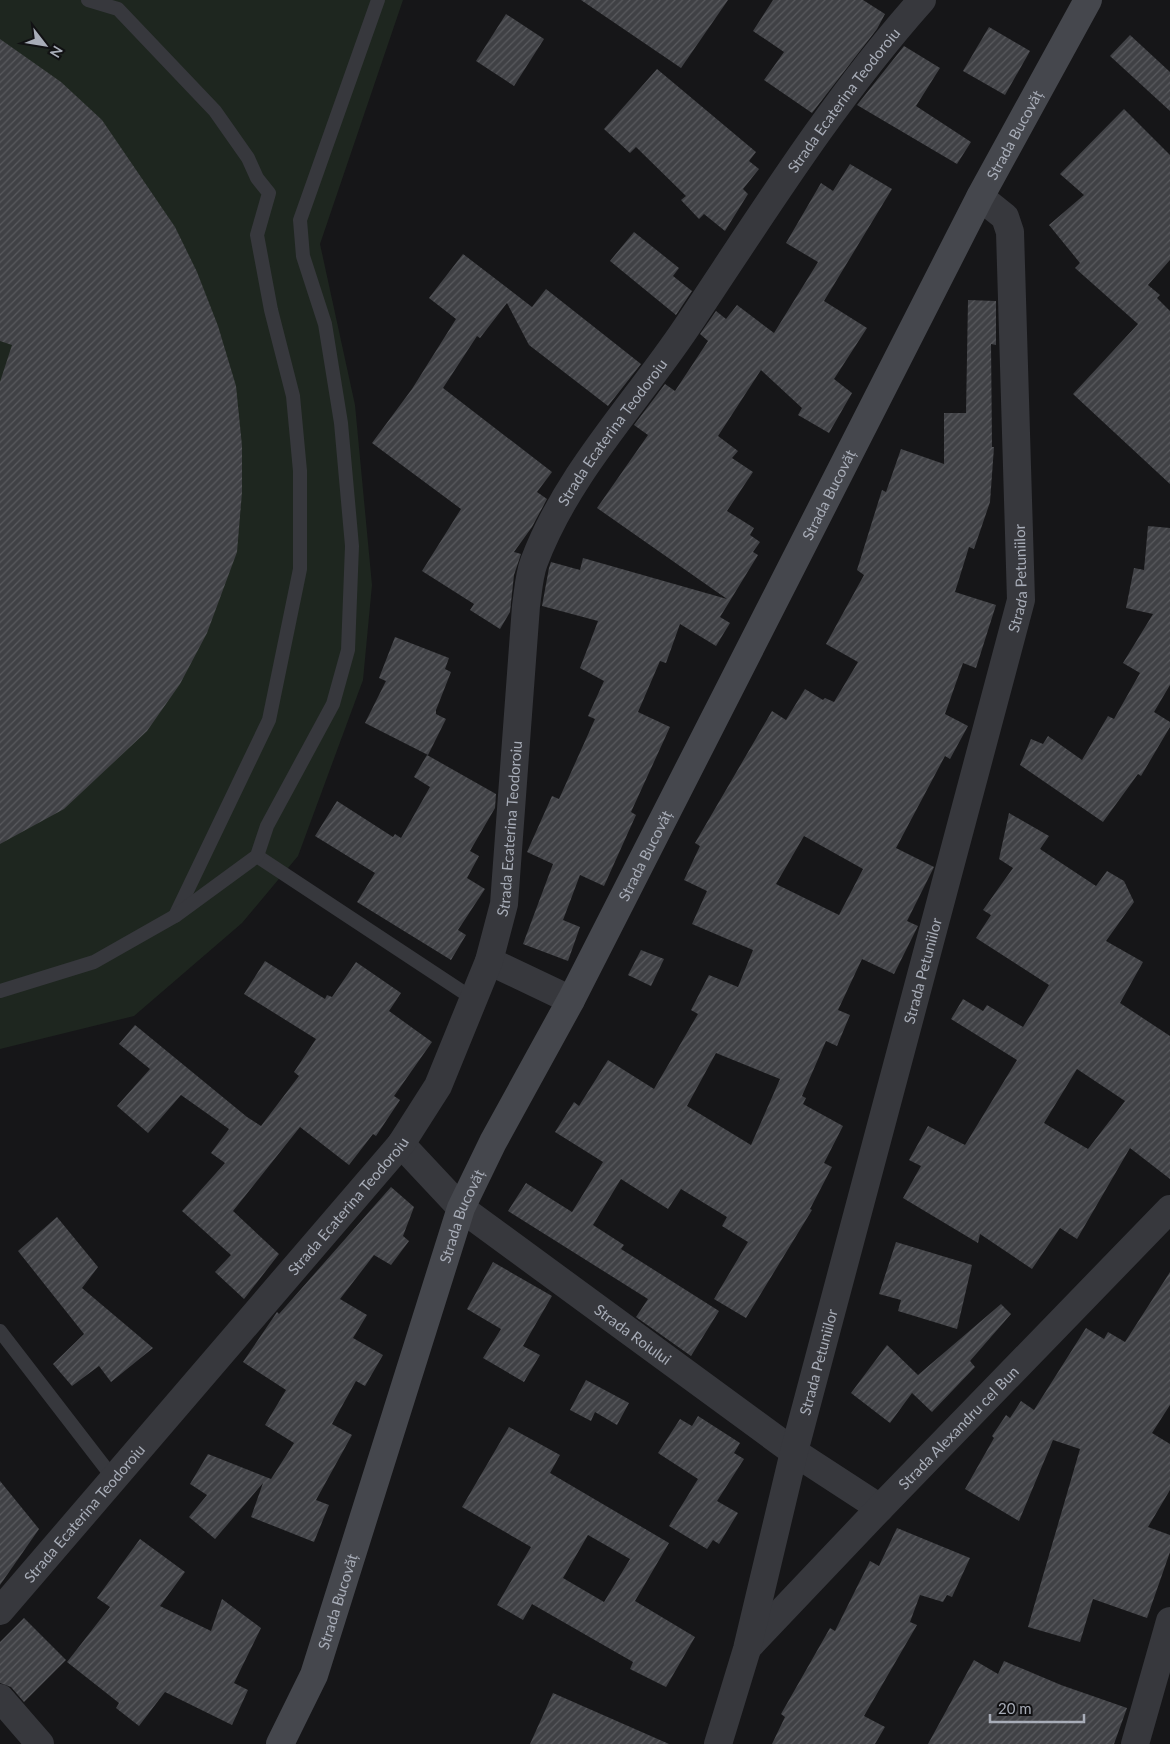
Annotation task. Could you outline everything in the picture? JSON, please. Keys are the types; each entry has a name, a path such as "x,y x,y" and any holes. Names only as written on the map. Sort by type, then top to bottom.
{"street":[{"name":"Strada Ecaterina Teodoroiu","path":"0,1611 401,1144 438,1086 489,961 504,904 526,606 534,563 574,483 685,330 777,189 879,48 922,0"},
{"name":"Strada Bucovăț","path":"280,1744 314,1675 461,1208 493,1142 571,1000 980,197 1088,0"},
{"name":"Strada Petuniilor","path":"718,1744 746,1649 794,1452 1021,600 1010,232 1005,217 980,197"},
{"path":"489,961 571,1000"},
{"name":"Strada Roiului","path":"401,1144 461,1208 794,1452 880,1508"},
{"name":"Strada Alexandru cel Bun","path":"746,1649 1170,1209"},
{"path":"1136,1744 1170,1621"},
{"path":"0,1698 40,1744"}],"lane":[{"path":"0,991 94,962 174,916 257,856 268,826 333,704 348,650 352,546 341,423 325,324 303,256 300,220 378,0"},
{"path":"95,1 118,9 215,111 248,158 257,178 269,194 257,235 271,310 293,396 300,471 300,569 269,720 174,916"},
{"path":"257,856 474,1000"},
{"path":"0,1331 114,1478"}],"shaded area":[{"path":"0,0 403,0 320,244 355,405 372,585 363,680 298,856 242,923 134,1016 0,1049"}],"building":[{"path":"581,0 728,0 681,68"},
{"path":"773,0 863,0 885,14 877,29 812,113 764,80 784,52 753,31"},
{"path":"506,14 544,39 514,86 476,61"},
{"path":"989,27 1030,51 1005,95 963,71"},
{"path":"1130,35 1170,72 1170,111 1110,56"},
{"path":"0,39 61,82 102,120 175,227 197,272 218,326 236,386 242,446 242,492 237,552 207,633 180,684 147,731 64,809 0,844 0,382 12,345 0,341"},
{"path":"904,46 940,68 916,106 971,142 957,164 857,105"},
{"path":"657,69 756,152 749,161 759,169 743,189 748,194 725,231 704,214 699,219 681,200 686,196 636,147 630,153 604,129"},
{"path":"1124,109 1170,155 1170,260 1148,285 1160,295 1157,298 1170,311 1170,484 1073,394 1138,324 1075,268 1080,263 1049,225 1084,195 1060,174"},
{"path":"850,164 892,189 824,301 867,328 834,379 852,393 829,433 798,415 802,408 761,370 718,436 738,451 732,458 753,472 727,511 754,528 750,535 760,542 753,552 758,555 720,617 730,623 716,646 680,624 666,663 660,661 638,712 670,727 631,812 636,815 604,886 580,875 563,920 580,927 568,961 523,944 553,864 527,852 552,796 559,799 595,719 588,716 604,681 580,668 598,621 542,606 551,562 580,570 583,558 727,599 597,508 648,435 634,425 665,384 675,391 708,341 700,334 716,311 726,319 737,305 774,333 818,262 786,243 821,183 833,191"},
{"path":"634,232 679,268 673,276 692,291 676,315 610,261"},
{"path":"463,254 532,307 546,289 641,364 608,406 529,345 507,303 480,338 477,336 443,388 552,472 537,492 547,499 532,527 514,552 521,554 514,575 510,612 500,629 470,610 474,604 422,571 461,509 372,443 412,389 456,319 429,298"},
{"path":"968,300 996,301 996,345 991,344 992,447 994,447 990,502 974,549 969,547 955,592 996,605 976,668 963,663 945,714 968,726 950,759 945,756 896,848 934,867 907,921 918,926 894,974 862,959 838,1010 850,1015 837,1046 826,1041 802,1096 806,1098 803,1104 843,1126 824,1163 832,1167 810,1209 812,1210 746,1318 714,1299 748,1242 722,1226 727,1217 681,1189 668,1209 621,1179 593,1225 624,1245 621,1249 719,1311 691,1356 636,1317 648,1299 508,1211 526,1183 572,1212 603,1162 555,1132 574,1102 579,1106 608,1060 654,1089 698,1014 691,1010 709,975 738,987 753,950 692,924 707,891 684,880 700,846 695,843 772,711 786,720 805,689 823,700 825,698 834,702 858,662 826,644 864,575 857,570 882,490 886,492 901,449 944,464 944,413 966,413","holes":["804,836 863,869 839,915 776,884","716,1053 780,1079 751,1145 687,1106"]},
{"path":"1148,526 1170,528 1170,685 1154,712 1170,722 1170,727 1141,776 1138,774 1103,822 1020,765 1031,739 1043,744 1048,736 1082,760 1108,716 1114,719 1140,673 1123,663 1153,614 1126,608 1134,568 1144,570"},
{"path":"395,637 449,658 445,669 451,672 436,710 436,714 446,719 428,755 365,723 386,681 379,678"},
{"path":"427,755 496,794 495,808 470,851 479,856 467,878 485,889 458,930 466,935 451,960 357,902 375,873 315,836 337,801 393,837 395,834 401,838 430,787 414,777"},
{"path":"1009,813 1049,836 1040,849 1096,886 1107,871 1124,881 1134,902 1106,941 1143,962 1120,1003 1170,1036 1170,1179 1130,1148 1077,1239 1060,1228 1032,1269 980,1234 978,1243 903,1198 921,1166 909,1160 928,1126 965,1145 1017,1060 951,1019 963,999 983,1011 987,1005 1023,1027 1049,985 976,938 991,915 983,910 1013,868 999,859","holes":["1077,1069 1125,1101 1088,1149 1044,1123"]},
{"path":"641,950 664,959 651,986 628,975"},
{"path":"265,961 325,999 327,995 332,997 356,962 401,993 389,1011 432,1042 394,1096 400,1100 376,1136 373,1134 349,1165 300,1127 233,1211 279,1254 244,1299 215,1272 231,1255 182,1211 225,1163 211,1153 229,1129 181,1095 148,1133 117,1106 150,1069 119,1044 135,1025 247,1117 261,1126 299,1076 294,1072 316,1039 244,994"},
{"path":"391,1187 414,1207 403,1236 409,1241 391,1265 374,1255 340,1299 367,1315 353,1338 383,1355 365,1386 356,1381 332,1424 352,1435 316,1500 329,1505 314,1542 251,1517 263,1483 215,1539 189,1517 207,1495 190,1484 208,1454 271,1479 294,1443 265,1425 286,1390 243,1362 277,1312 279,1314"},
{"path":"57,1217 98,1267 82,1288 153,1348 111,1382 99,1366 72,1386 53,1364 84,1334 18,1251"},
{"path":"896,1242 972,1265 957,1329 898,1311 901,1300 879,1294"},
{"path":"493,1262 552,1296 523,1346 540,1355 524,1382 483,1358 501,1329 467,1309"},
{"path":"1170,1272 1170,1405 1152,1433 1170,1444 1170,1490 1148,1527 1170,1535 1170,1552 1147,1618 1093,1599 1080,1642 1028,1627 1080,1449 1053,1440 1019,1521 965,1489 994,1438 992,1436 1006,1415 1010,1418 1021,1401 1034,1410 1086,1328 1104,1339 1108,1332 1125,1342"},
{"path":"1001,1304 1011,1314 970,1361 975,1367 932,1412 912,1393 890,1423 851,1393 887,1345 918,1375"},
{"path":"586,1380 629,1403 617,1425 595,1412 591,1421 570,1410"},
{"path":"698,1416 740,1443 734,1453 744,1459 717,1501 738,1513 719,1544 713,1540 707,1549 669,1526 698,1479 658,1453 680,1419 692,1426"},
{"path":"509,1427 560,1455 550,1473 669,1543 635,1601 695,1637 666,1687 630,1669 633,1662 532,1604 523,1620 497,1605 531,1547 462,1507","holes":["588,1535 630,1559 604,1602 563,1578"]},
{"path":"0,1481 39,1529 0,1585"},
{"path":"897,1528 970,1558 952,1597 947,1595 943,1602 920,1595 910,1622 917,1625 864,1716 885,1727 875,1744 772,1744 785,1717 781,1714 830,1628 835,1631 870,1561 879,1566"},
{"path":"140,1539 185,1572 160,1606 211,1631 222,1599 261,1628 234,1683 248,1690 232,1725 165,1692 139,1726 116,1708 119,1703 67,1662 110,1607 97,1598"},
{"path":"24,1618 66,1660 24,1702 11,1687 0,1683 0,1642"},
{"path":"974,1660 998,1674 1004,1661 1061,1685 1127,1708 1114,1744 928,1744"},
{"path":"553,1693 669,1744 530,1744"}]}
